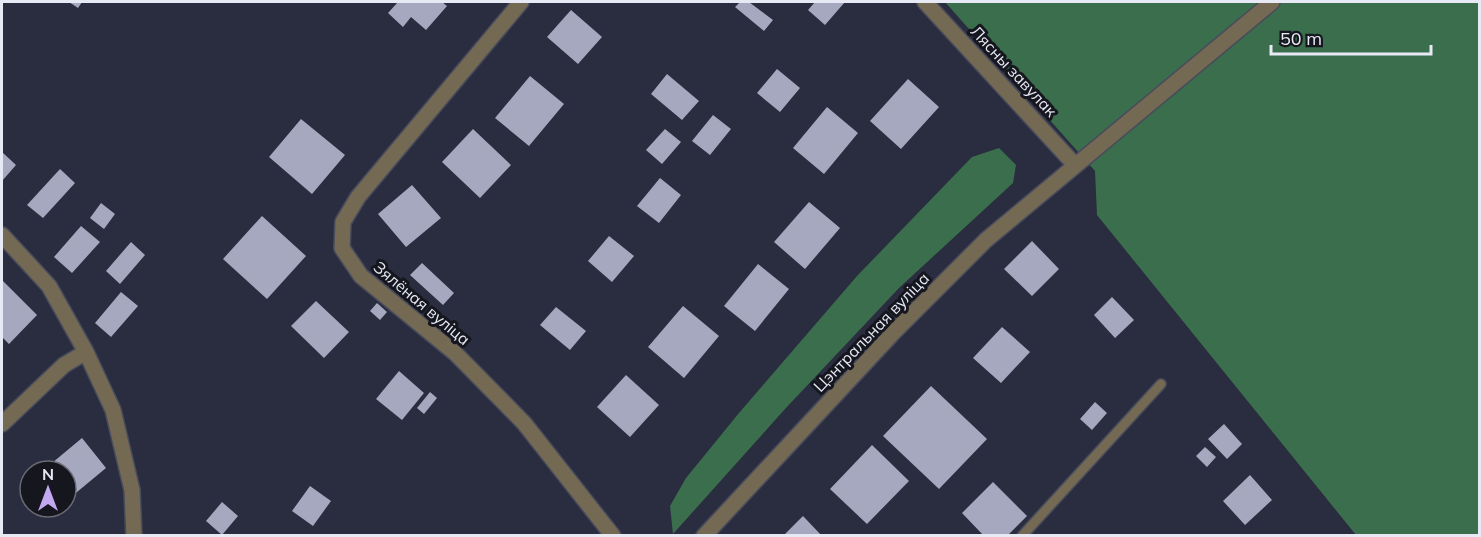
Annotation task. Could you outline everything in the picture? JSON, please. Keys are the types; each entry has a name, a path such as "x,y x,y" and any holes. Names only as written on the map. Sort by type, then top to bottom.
{"street":[{"name":"Зялёная вуліца","path":"521,2 358,196 343,222 342,248 361,276 455,353 524,423 613,536"},
{"name":"Лясны завулак","path":"925,2 1076,165"},
{"name":"Цэнтральная вуліца","path":"704,536 909,316 986,240 1272,2"},
{"path":"2,235 49,286 86,352 113,410 132,490 134,536"},
{"path":"2,424 64,365 86,352"}],"lane":[{"path":"1022,536 1161,384"}],"green space":[{"path":"945,2 1479,2 1479,535 1356,535 1097,215 1095,171"},
{"path":"999,148 1016,165 1013,183 899,288 785,409 673,534 670,506 686,478 739,413 857,276 972,157"}],"building":[{"path":"69,2 82,2 78,8"},
{"path":"398,2 442,2 447,6 426,30 411,17 403,27 388,13"},
{"path":"740,2 749,2 773,20 764,31 735,7"},
{"path":"815,2 845,2 825,25 808,10"},
{"path":"571,10 602,37 578,64 547,37"},
{"path":"777,69 800,88 780,112 757,93"},
{"path":"667,74 699,101 682,120 651,94"},
{"path":"530,76 564,104 529,146 495,118"},
{"path":"908,79 939,107 901,149 870,121"},
{"path":"827,107 858,133 824,174 793,148"},
{"path":"713,115 731,129 710,155 692,141"},
{"path":"301,119 345,155 312,194 269,157"},
{"path":"473,129 511,165 480,198 442,162"},
{"path":"665,129 681,142 662,164 646,150"},
{"path":"2,152 16,165 2,181"},
{"path":"60,169 75,183 43,218 27,205"},
{"path":"660,178 681,195 659,223 637,206"},
{"path":"412,185 441,218 406,247 378,214"},
{"path":"809,202 840,228 805,269 774,242"},
{"path":"101,203 115,214 104,229 90,218"},
{"path":"262,216 306,256 267,299 223,259"},
{"path":"81,226 100,242 72,273 54,257"},
{"path":"609,236 634,256 612,282 588,261"},
{"path":"1032,241 1059,269 1032,296 1004,269"},
{"path":"131,242 145,255 120,284 106,271"},
{"path":"422,263 454,293 443,305 410,275"},
{"path":"758,264 789,289 755,331 724,306"},
{"path":"2,280 37,315 9,344 2,337"},
{"path":"121,292 138,306 111,337 95,323"},
{"path":"1112,297 1134,320 1115,338 1094,315"},
{"path":"316,301 349,332 324,358 291,326"},
{"path":"377,303 387,312 380,320 370,311"},
{"path":"683,306 719,336 684,378 648,347"},
{"path":"556,307 586,331 570,350 540,325"},
{"path":"1002,327 1030,352 1001,383 973,358"},
{"path":"399,371 424,393 402,420 376,399"},
{"path":"626,375 659,405 630,437 597,407"},
{"path":"931,386 987,439 939,489 883,436"},
{"path":"430,392 437,398 424,414 417,408"},
{"path":"1095,402 1107,413 1092,430 1080,419"},
{"path":"1224,424 1242,444 1227,459 1208,439"},
{"path":"82,438 106,468 78,491 78,459 57,459"},
{"path":"872,445 909,481 867,524 830,489"},
{"path":"1205,447 1216,457 1207,467 1196,456"},
{"path":"1250,475 1272,500 1245,525 1223,501"},
{"path":"993,482 1027,516 1007,536 984,536 962,513"},
{"path":"310,486 331,501 313,526 292,511"},
{"path":"222,502 238,516 222,535 206,521"},
{"path":"803,516 822,536 783,536"}]}
